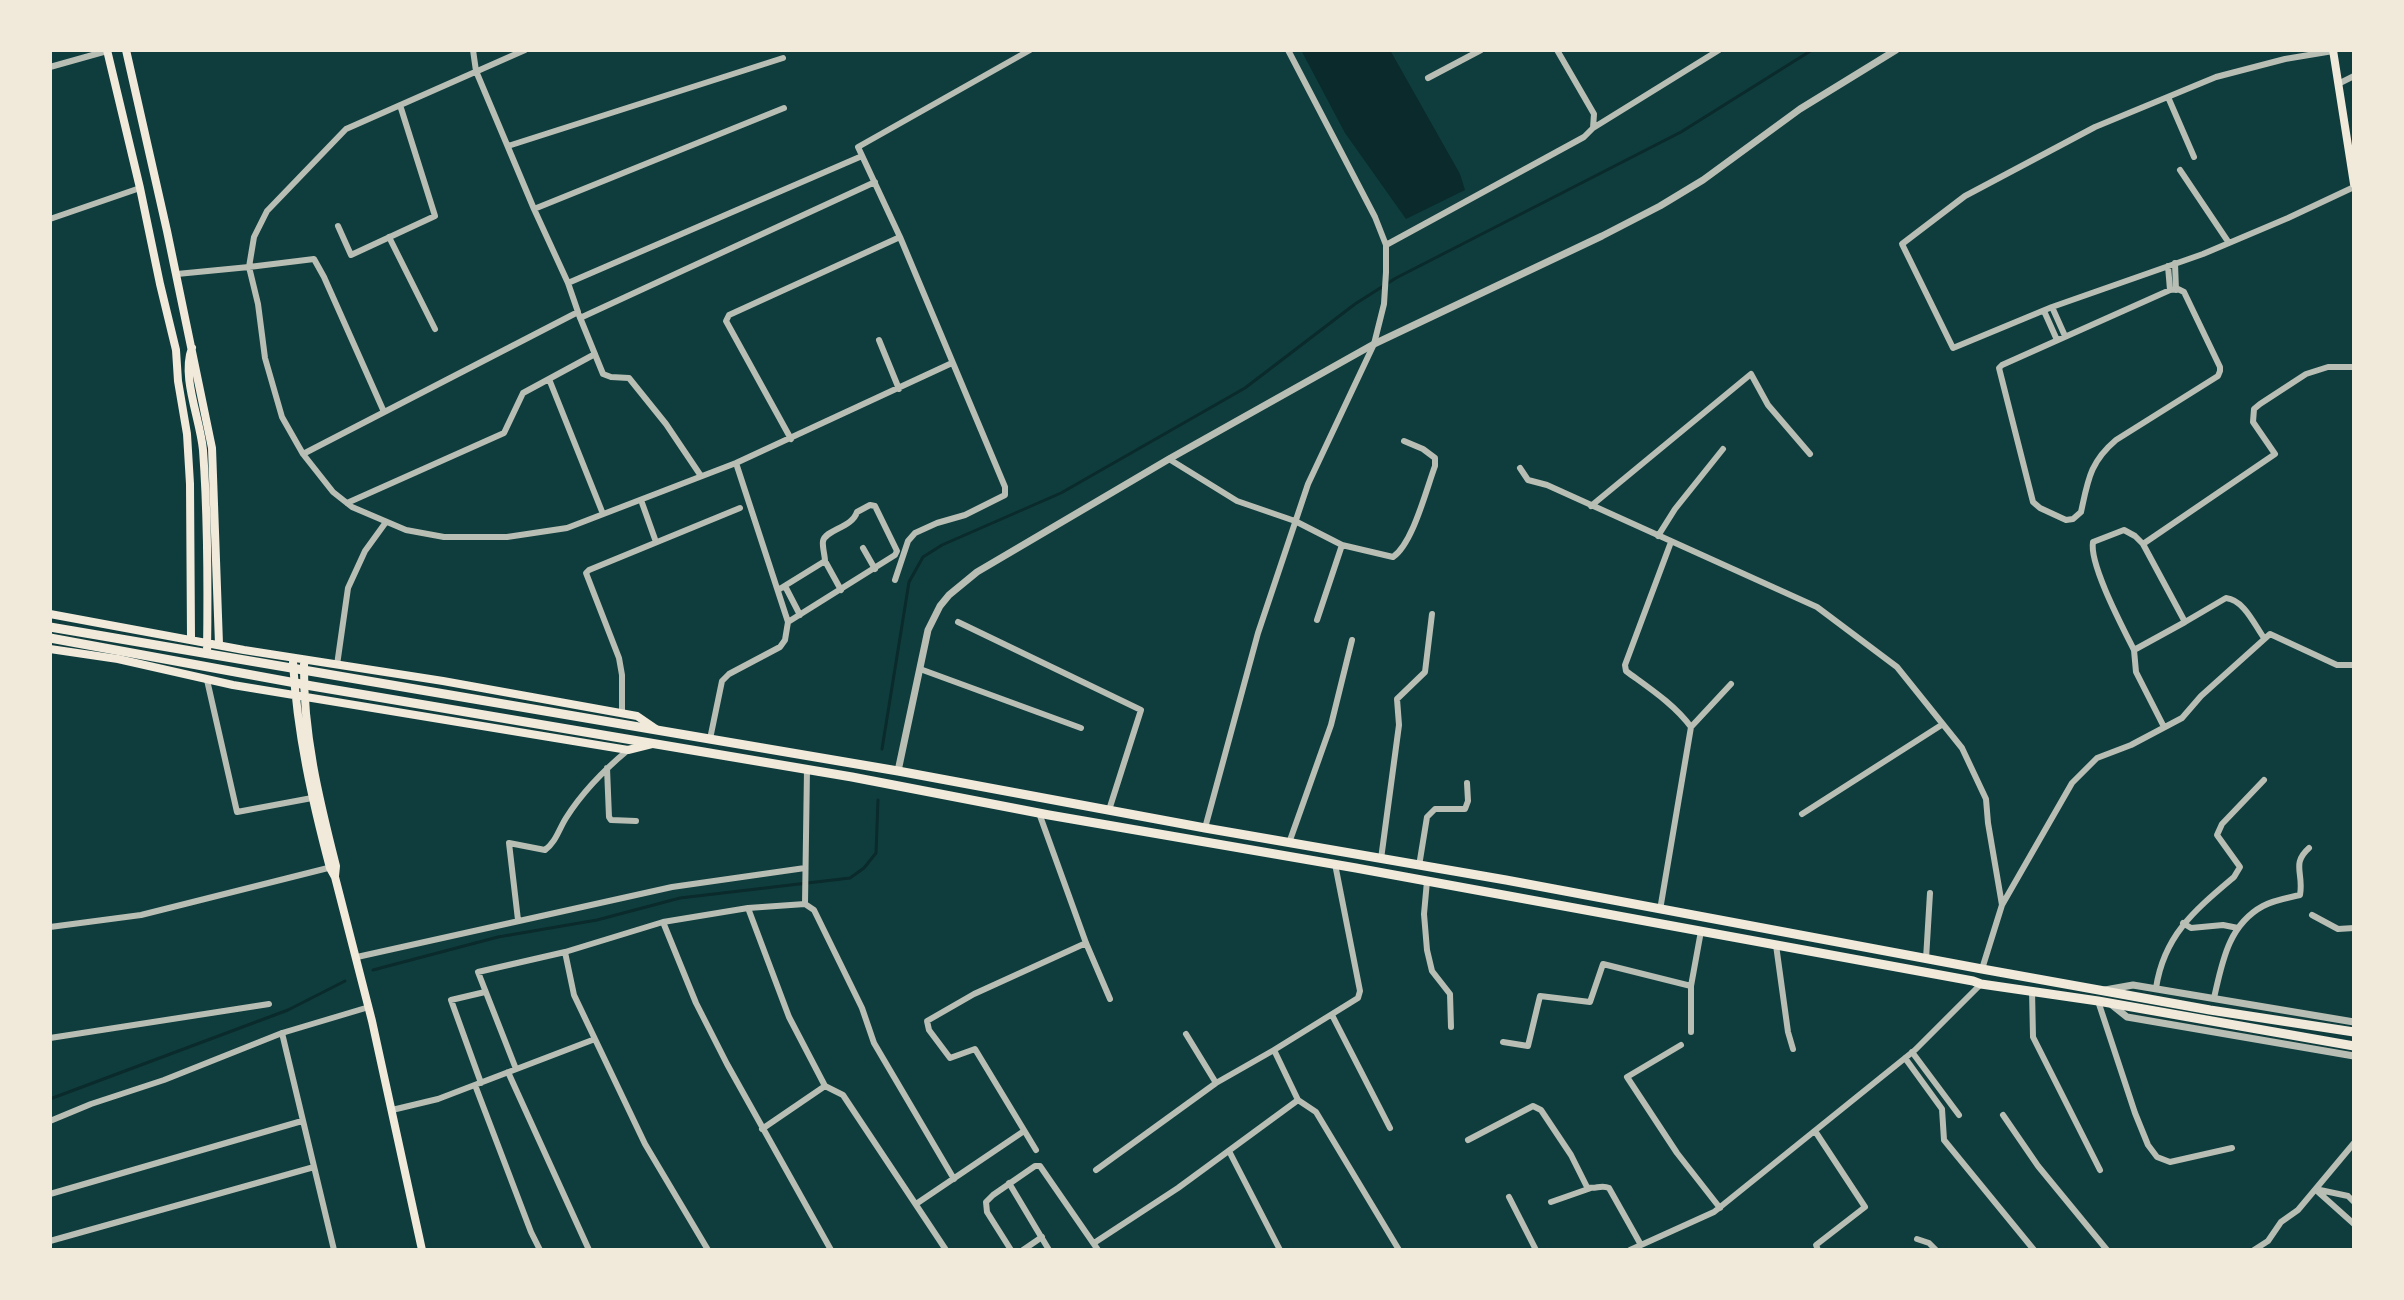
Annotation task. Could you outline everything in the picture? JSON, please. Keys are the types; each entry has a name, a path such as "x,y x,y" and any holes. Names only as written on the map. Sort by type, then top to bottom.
{"main road":[{"path":"107,50 176,350 190,484 191,638"},
{"path":"126,50 177,274 212,448 219,644"},
{"path":"2333,50 2349,124 2354,186"},
{"path":"192,347 187,361 202,445 206,498 207,654"},
{"path":"176,350 187,361"},
{"path":"50,614 622,713 637,716 659,731"},
{"path":"50,627 898,771 1926,959 2354,1032"},
{"path":"159,669 163,634"},
{"path":"50,638 312,686 807,769 1981,984 2032,990 2354,1046"},
{"path":"50,649 118,659 207,680 628,750 656,743"},
{"path":"293,658 333,870"},
{"path":"305,660 299,695 301,747 312,798 357,957 422,1250"}],"street":[{"path":"50,67 107,50"},
{"path":"473,50 476,71 568,283 603,374 629,378 666,424 701,476"},
{"path":"525,50 346,129 267,211 254,237 249,267 258,304 265,358 282,417 303,454 333,492 347,503 406,530 444,537 507,537 567,528 736,463 952,363"},
{"path":"895,580 908,541 915,533 965,515 1005,495 1005,487 900,237 858,147 1030,50"},
{"path":"1205,828 1258,633 1295,521 1308,484 1374,344 1384,304 1386,245 1369,204 1288,50"},
{"path":"1428,78 1481,50"},
{"path":"1557,50 1594,114 1593,128"},
{"path":"1386,245 1584,137 1593,128 1719,50"},
{"path":"898,771 928,630 949,595 977,572 1374,344 1660,206 1703,180 1800,109 1896,50"},
{"path":"2333,50 2216,77 2095,127 1965,196 1902,244 1953,348 2052,307 2229,243 2354,186"},
{"path":"508,146 783,58"},
{"path":"2338,84 2354,76"},
{"path":"2168,97 2194,157"},
{"path":"338,226 351,255 435,216 400,105"},
{"path":"534,209 784,108"},
{"path":"568,283 862,156"},
{"path":"2180,170 2229,243"},
{"path":"303,454 579,315 875,182"},
{"path":"50,219 140,188"},
{"path":"389,237 435,329"},
{"path":"791,439 726,321 729,315 900,237"},
{"path":"177,274 314,259 384,412"},
{"path":"2171,265 2173,290"},
{"path":"2173,290 2184,292 2220,371 2218,376 2102,452 2091,469 2081,512 2073,519 2066,520 2033,502 1998,372 2002,365 2065,336 2173,290"},
{"path":"2052,307 2065,336"},
{"path":"2044,311 2057,340"},
{"path":"879,340 899,389"},
{"path":"347,503 504,433 523,393 595,354"},
{"path":"2143,544 2275,454 2253,422 2254,409 2306,374 2328,367 2354,367"},
{"path":"1591,506 1751,374 1768,405 1810,454"},
{"path":"549,379 603,514"},
{"path":"1169,459 1237,501 1295,521 1342,545 1393,557 1400,552 1409,536 1435,466 1435,458 1404,441"},
{"path":"1658,536 1675,509 1723,449"},
{"path":"710,739 722,681 729,674 780,647 785,640 788,622 736,463"},
{"path":"1520,468 1528,480 1817,607 1897,667 1962,748 1986,799 2002,905"},
{"path":"641,500 656,542"},
{"path":"788,622 800,615 841,590 875,569 895,555 897,551 875,506 870,505 857,512 852,521 823,542 825,561 841,590"},
{"path":"622,713 619,658 586,573 740,508"},
{"path":"337,665 348,588 365,551 386,522"},
{"path":"2164,727 2136,672 2134,650 2097,567 2093,542 2124,530 2135,536 2143,544 2185,622"},
{"path":"1671,542 1625,668 1691,727"},
{"path":"1317,620 1342,545"},
{"path":"863,548 875,569"},
{"path":"778,590 825,561"},
{"path":"785,586 800,615"},
{"path":"2134,650 2226,598 2239,603 2264,638"},
{"path":"1381,859 1399,725 1397,699 1425,672 1432,614"},
{"path":"958,622 1141,710 1109,810"},
{"path":"1982,969 2002,905 2072,783 2097,758 2131,745 2182,718 2201,696 2270,634 2337,665 2354,665"},
{"path":"1289,843 1331,725 1352,640"},
{"path":"920,669 1081,728"},
{"path":"207,680 237,812 312,798"},
{"path":"1660,910 1691,727 1731,684"},
{"path":"1802,814 1943,724"},
{"path":"518,920 509,843 545,850 552,845 565,819 597,777 628,750"},
{"path":"607,768 609,817 611,820 636,821"},
{"path":"805,904 807,769"},
{"path":"2156,988 2159,966 2183,923 2234,877 2240,867 2217,835 2222,824 2264,780"},
{"path":"1419,866 1427,817 1435,809 1465,809 1467,783"},
{"path":"1039,813 1086,943 1110,999"},
{"path":"2214,998 2228,945 2243,921 2265,905 2300,895 2302,882 2298,862 2309,848"},
{"path":"1096,1170 1216,1083 1358,998 1360,991 1335,864"},
{"path":"357,957 672,887 805,868"},
{"path":"50,927 141,915 333,870"},
{"path":"1427,881 1424,914 1427,950 1432,971 1450,994 1451,1027"},
{"path":"1926,959 1930,893"},
{"path":"516,1069 478,972 565,952 663,922 748,908 805,904 814,910 862,1008 874,1043 954,1179"},
{"path":"748,908 789,1017 825,1086 843,1095 946,1250"},
{"path":"2312,915 2338,929 2354,928"},
{"path":"663,922 696,1003 762,1129 831,1250"},
{"path":"2183,923 2191,928 2223,925 2238,928"},
{"path":"1691,1032 1691,986 1701,931"},
{"path":"1036,1150 975,1049 950,1058 929,1030 927,1021 974,994 1086,943"},
{"path":"1776,945 1793,1049"},
{"path":"565,952 574,995 645,1144 708,1250"},
{"path":"1503,1042 1528,1046 1540,996 1590,1002 1603,964 1691,986"},
{"path":"1630,1250 1645,1246 1720,1208 1909,1055 1981,984"},
{"path":"2103,990 2133,985 2351,1022 2344,1055"},
{"path":"2032,990 2033,1037 2100,1170"},
{"path":"485,992 451,1000 478,1084 540,1250"},
{"path":"2098,1001 2135,1113 2148,1145 2157,1157 2170,1162 2232,1148"},
{"path":"2109,1003 2127,1017 2354,1056"},
{"path":"50,1038 269,1004"},
{"path":"50,1121 282,1033 369,1007"},
{"path":"1332,1015 1390,1128"},
{"path":"282,1033 334,1250"},
{"path":"1186,1034 1216,1083"},
{"path":"392,1110 438,1099 595,1039"},
{"path":"1681,1045 1627,1077 1677,1153 1720,1208"},
{"path":"1274,1050 1298,1100 1316,1112 1399,1250"},
{"path":"1909,1055 1959,1115"},
{"path":"1909,1055 1942,1109 1944,1140 2034,1250"},
{"path":"508,1072 589,1250"},
{"path":"762,1129 825,1086"},
{"path":"1011,1250 987,1212 986,1202 1035,1166 1040,1166 1095,1248 1298,1100"},
{"path":"1468,1140 1533,1106 1541,1110 1571,1155 1587,1187 1591,1188"},
{"path":"2003,1115 2038,1166 2107,1250"},
{"path":"50,1194 302,1121"},
{"path":"916,1204 1024,1131"},
{"path":"1805,1250 1817,1247 1865,1207 1815,1131"},
{"path":"2254,1250 2268,1241 2281,1222 2298,1210 2354,1143"},
{"path":"1229,1151 1280,1250"},
{"path":"50,1241 314,1167"},
{"path":"1009,1183 1049,1250"},
{"path":"1551,1202 1604,1185 1609,1188 1645,1246"},
{"path":"2316,1190 2348,1196 2354,1202"},
{"path":"2316,1190 2354,1224"},
{"path":"1509,1197 1536,1250"},
{"path":"1023,1250 1042,1237"},
{"path":"1917,1239 1929,1243 1936,1250"}],"water":[{"path":"1301,50 1390,50 1460,174 1465,190 1406,219 1345,133"}],"waterway":[{"path":"882,749 909,582 923,557 942,545 1061,493 1245,388 1355,304 1396,278 1681,132 1812,50"},
{"path":"373,970 498,937 597,920 680,898 850,878 864,868 876,853 878,800"},
{"path":"50,1099 288,1010 345,981"}]}
